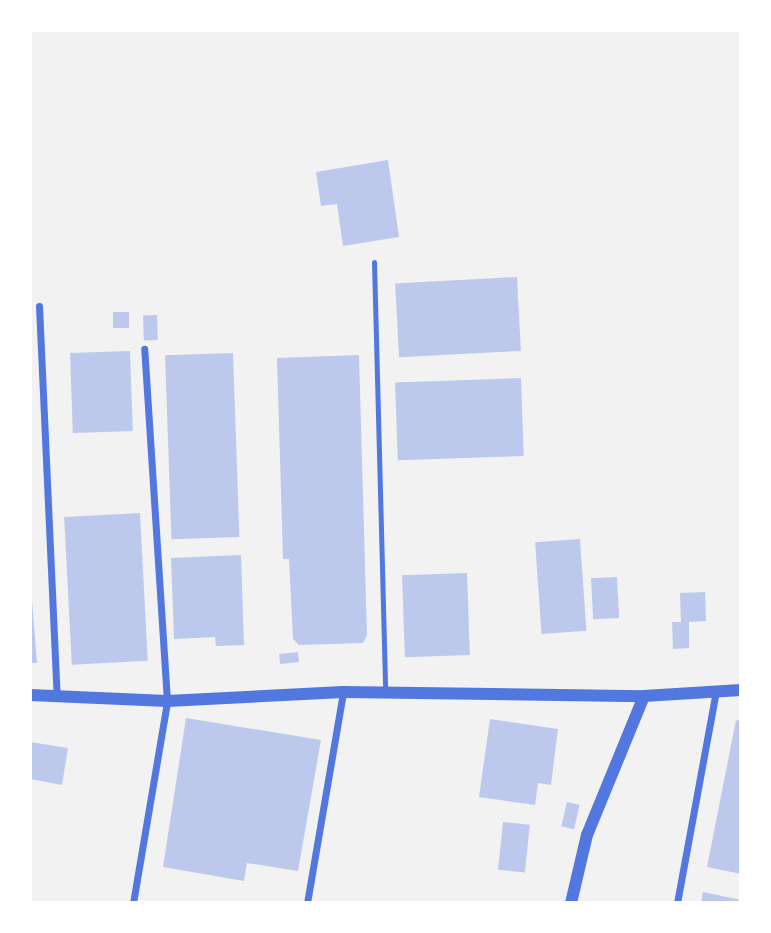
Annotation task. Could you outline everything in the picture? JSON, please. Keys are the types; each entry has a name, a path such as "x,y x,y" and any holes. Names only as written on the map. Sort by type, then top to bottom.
{"street":[{"path":"39,306 57,695"},
{"path":"133,903 167,701 144,349"},
{"path":"677,903 716,690"},
{"path":"30,695 167,701 343,692 643,696 741,690"},
{"path":"307,903 343,692"},
{"path":"571,903 587,835 643,696"}],"lane":[{"path":"374,262 385,693"}],"building":[{"path":"388,160 399,237 343,246 337,204 321,206 316,172"},
{"path":"517,277 521,351 399,357 395,283"},
{"path":"113,312 129,312 129,328 113,328"},
{"path":"143,315 157,315 158,340 144,340"},
{"path":"130,351 133,431 73,433 70,353"},
{"path":"233,353 239,537 171,539 165,355"},
{"path":"359,355 367,635 363,643 299,645 293,639 289,559 283,559 277,358"},
{"path":"521,378 524,456 398,460 395,382"},
{"path":"140,513 148,661 72,665 64,517"},
{"path":"580,539 586,631 542,634 535,542"},
{"path":"241,555 244,645 216,646 215,637 174,639 171,558"},
{"path":"467,573 470,655 405,657 402,575"},
{"path":"30,575 37,663 30,663"},
{"path":"617,577 619,618 593,619 591,578"},
{"path":"705,592 706,621 689,622 689,648 673,649 672,622 681,622 680,593"},
{"path":"298,652 299,662 280,664 279,654"},
{"path":"186,718 321,740 298,871 247,863 244,881 163,867"},
{"path":"490,719 558,729 551,785 538,783 535,805 479,797"},
{"path":"736,720 741,721 741,874 707,867"},
{"path":"30,742 68,748 62,785 30,779"},
{"path":"567,802 580,805 574,829 561,826"},
{"path":"503,822 530,825 525,873 498,870"},
{"path":"703,892 741,900 741,903 701,903"}]}
